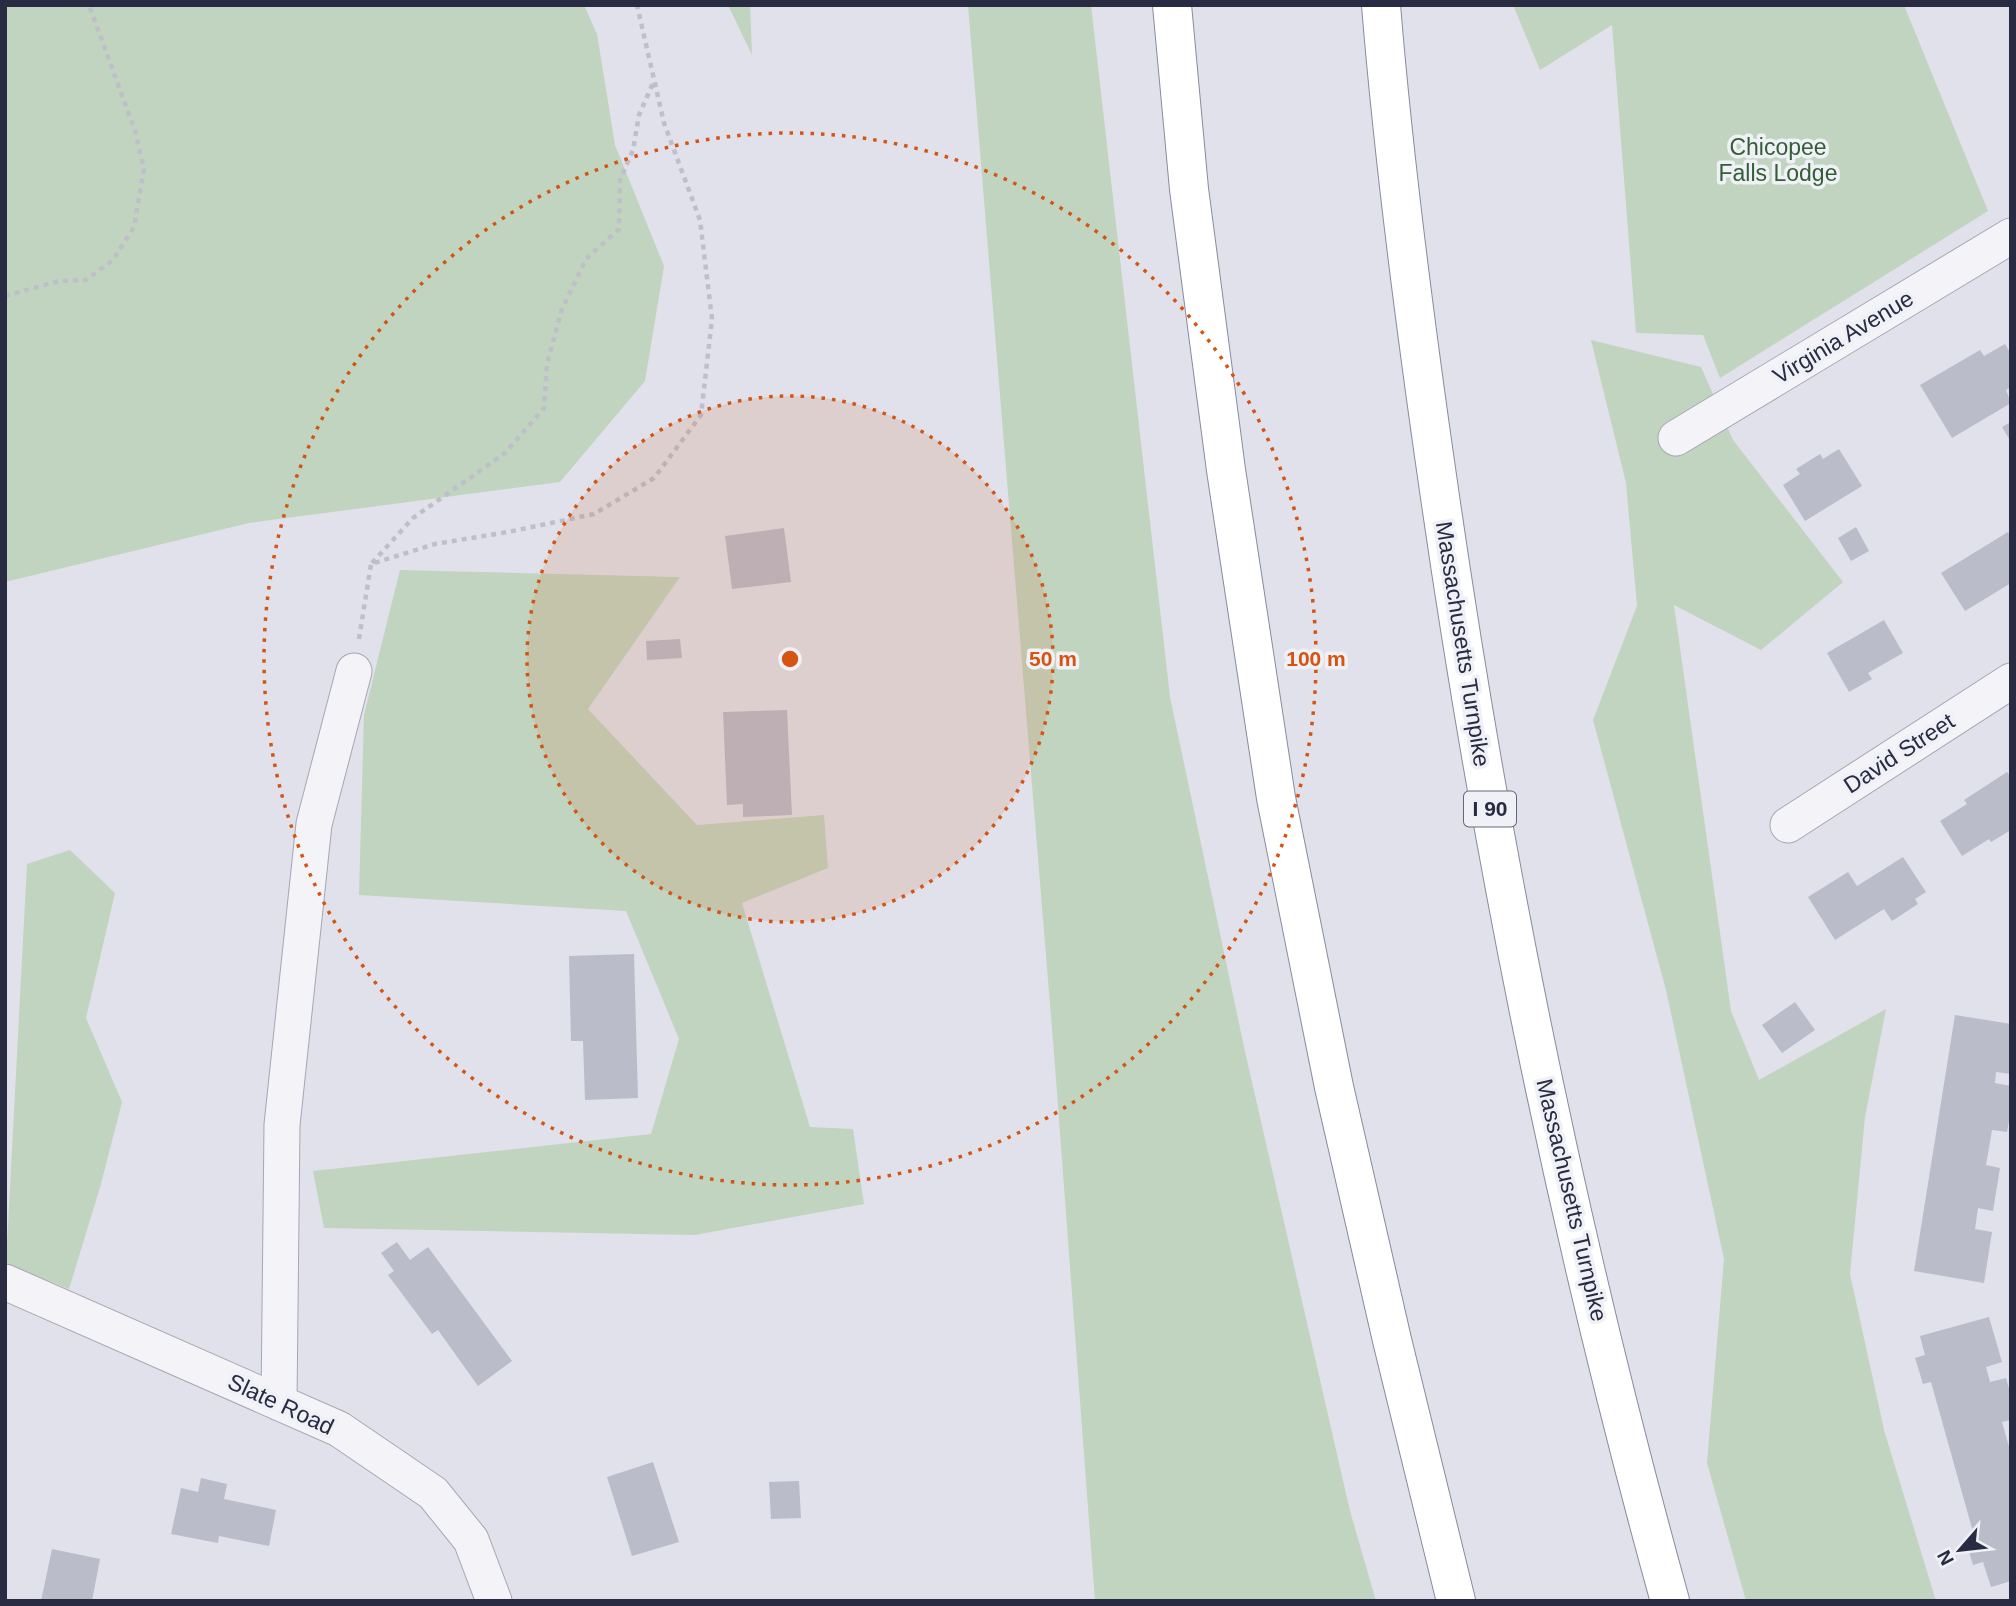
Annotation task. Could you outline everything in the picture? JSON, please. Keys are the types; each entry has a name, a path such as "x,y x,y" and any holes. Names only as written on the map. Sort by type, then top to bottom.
{"highway":[{"path":"1172,5 1191,203 1226,470 1276,798 1337,1100 1456,1601"},
{"name":"Massachusetts Turnpike","path":"1381,5 1414,320 1457,618 1501,874 1558,1144 1620,1413 1670,1601"}],"street":[{"name":"Virginia Avenue","path":"1676,438 2011,236"},
{"path":"279,1403 282,1125 314,824 354,671"},
{"name":"David Street","path":"1788,825 2011,681"},
{"name":"Slate Road","path":"5,1282 339,1429 433,1493 471,1540 494,1601"}],"path":[{"path":"5,296 60,281 86,280 113,260 134,227 144,169 135,131 89,5"},
{"path":"372,564 435,544 594,514 654,478 701,415 712,319 700,220 664,123 637,5"},
{"path":"354,671 372,564 413,518 505,453 544,408 547,364 562,309 586,260 619,229 620,180 633,150 639,116 654,82"}],"green space":[{"path":"5,5 584,5 597,34 615,145 664,266 645,381 560,482 249,523 5,582"},
{"path":"728,5 750,5 752,55"},
{"path":"968,5 1091,5 1170,697 1244,1047 1350,1511 1376,1601 1095,1601 1054,1053"},
{"name":"Chicopee Falls Lodge","path":"1513,5 1904,5 1988,211 1720,378 1703,335 1636,333 1612,25 1540,70"},
{"path":"1591,340 1701,367 1733,440 1843,582 1761,650 1674,605 1731,1011 1759,1080 1886,1009 1865,1117 1850,1274 1884,1430 1936,1601 1746,1601 1707,1463 1724,1259 1666,990 1593,720 1637,606 1626,483"},
{"path":"400,570 680,577 588,709 697,825 824,815 828,868 742,903 810,1127 853,1129 864,1204 695,1235 324,1228 313,1171 651,1134 679,1039 626,911 359,895 364,715"},
{"path":"70,850 115,893 86,1018 122,1102 101,1184 69,1289 6,1264 27,864"}],"building":[{"path":"2005,344 2011,354 2011,387 2006,390 2011,403 1952,438 1920,385 1980,350 1984,356"},
{"path":"2011,422 2011,442 2002,427"},
{"path":"1839,449 1862,486 1805,521 1783,485 1800,474 1796,469 1820,454 1823,459"},
{"path":"1856,527 1869,551 1851,561 1838,538"},
{"path":"784,528 791,582 732,589 725,536"},
{"path":"2008,532 2011,537 2011,583 1965,611 1941,573"},
{"path":"1884,620 1903,653 1868,673 1872,679 1849,692 1827,653"},
{"path":"680,639 682,658 647,660 646,641"},
{"path":"787,710 792,815 743,817 743,804 727,805 723,712"},
{"path":"2007,772 2011,777 2011,830 1991,842 1989,839 1962,856 1940,821 1967,804 1964,800"},
{"path":"1903,857 1926,892 1915,899 1918,904 1892,921 1884,909 1835,940 1808,897 1848,872 1857,886"},
{"path":"634,954 638,1098 585,1100 583,1041 571,1041 569,956"},
{"path":"1795,1002 1815,1030 1782,1053 1762,1025"},
{"path":"1955,1015 2011,1024 2011,1074 1996,1072 1995,1083 2011,1086 2007,1132 1992,1130 1986,1165 2000,1168 1993,1211 1978,1208 1975,1229 1992,1232 1984,1283 1914,1271"},
{"path":"397,1242 410,1260 428,1247 512,1361 478,1386 438,1330 432,1334 388,1275 394,1271 381,1253"},
{"path":"1989,1317 2002,1362 1986,1367 1990,1382 2006,1378 2011,1395 2011,1420 2002,1422 2011,1454 2011,1581 1991,1587 1983,1562 1973,1565 1966,1542 1975,1539 1931,1382 1923,1384 1915,1358 1925,1355 1920,1336"},
{"path":"653,1462 679,1542 632,1556 607,1477"},
{"path":"201,1478 227,1484 224,1499 276,1510 269,1546 219,1536 218,1543 171,1534 181,1488 198,1492"},
{"path":"799,1481 801,1518 771,1519 769,1482"},
{"path":"52,1549 100,1559 92,1601 41,1601"}]}
